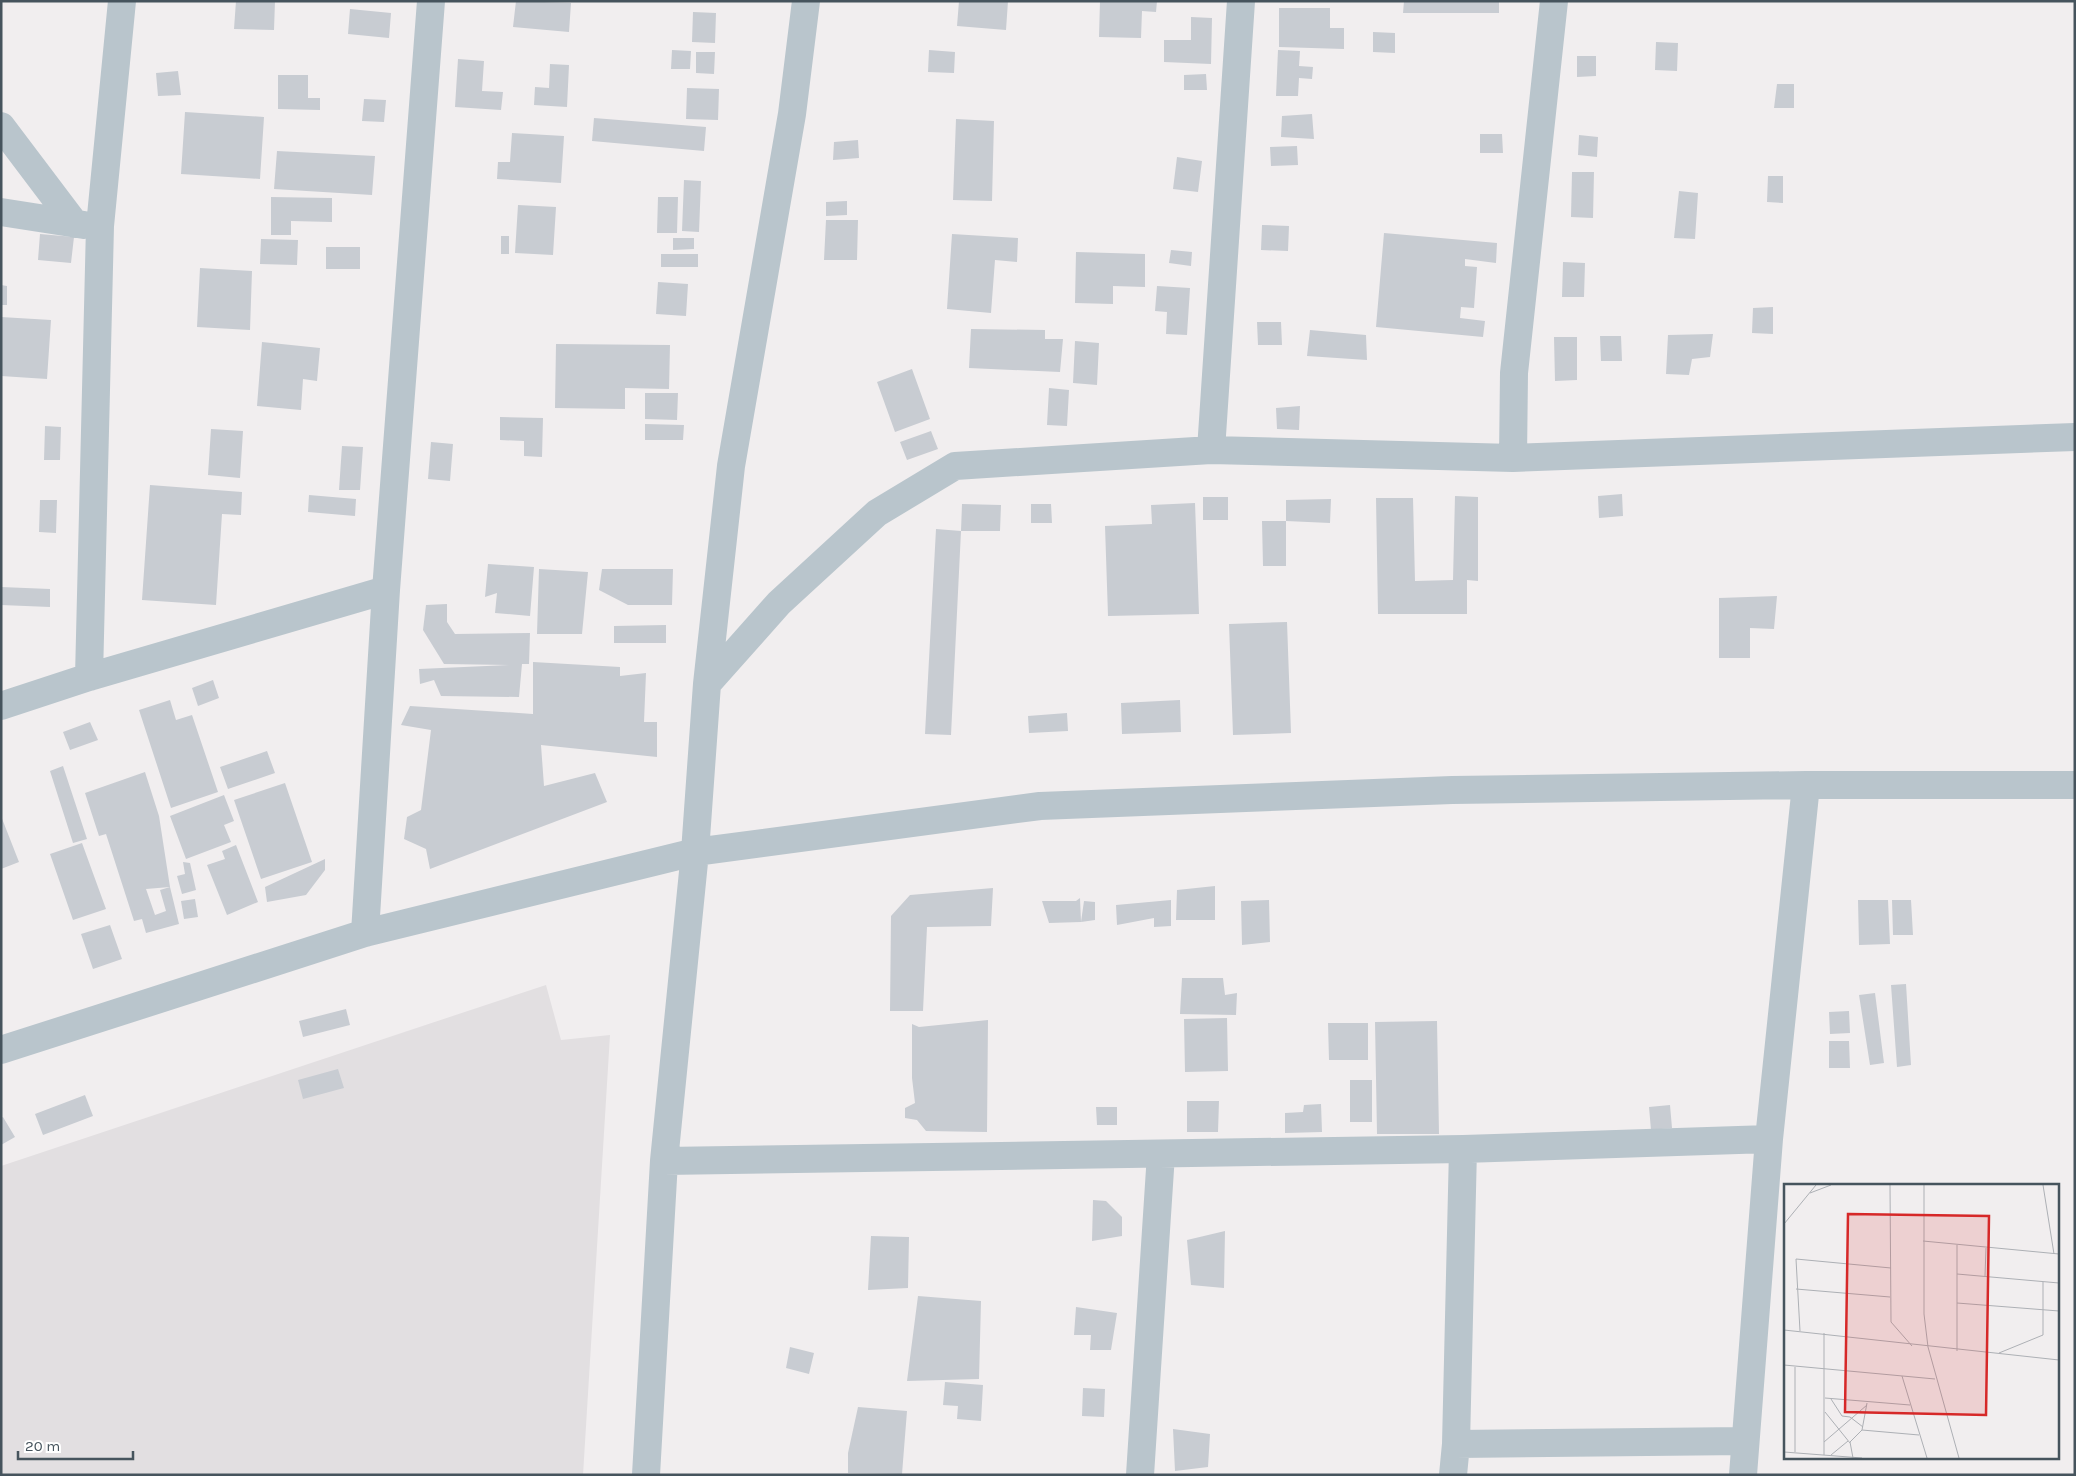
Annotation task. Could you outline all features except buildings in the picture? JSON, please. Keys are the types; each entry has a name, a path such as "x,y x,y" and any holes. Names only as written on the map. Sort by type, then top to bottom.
{"street":[{"path":"89,677 87,225 122,1"},
{"path":"365,933 386,590 431,1"},
{"path":"646,1475 664,1161 695,852 707,684 731,466 792,114 806,1"},
{"path":"1211,450 1241,1"},
{"path":"1513,458 1514,373 1554,1"},
{"path":"1,126 87,225"},
{"path":"1,212 87,225"},
{"path":"707,684 779,603 877,513 955,466 1211,450 1513,458 2075,437"},
{"path":"1,706 89,677 386,590"},
{"path":"1,1050 365,933 695,852 1040,806 1452,790 1806,785 2075,784"},
{"path":"1743,1475 1769,1138 1806,785"},
{"path":"664,1161 1463,1149 1769,1138"},
{"path":"1453,1475 1456,1444 1463,1149"},
{"path":"1140,1475 1161,1154"},
{"path":"1456,1444 1745,1442"}],"shaded area":[{"path":"546,985 561,1040 610,1035 583,1475 1,1475 1,1166"}]}
